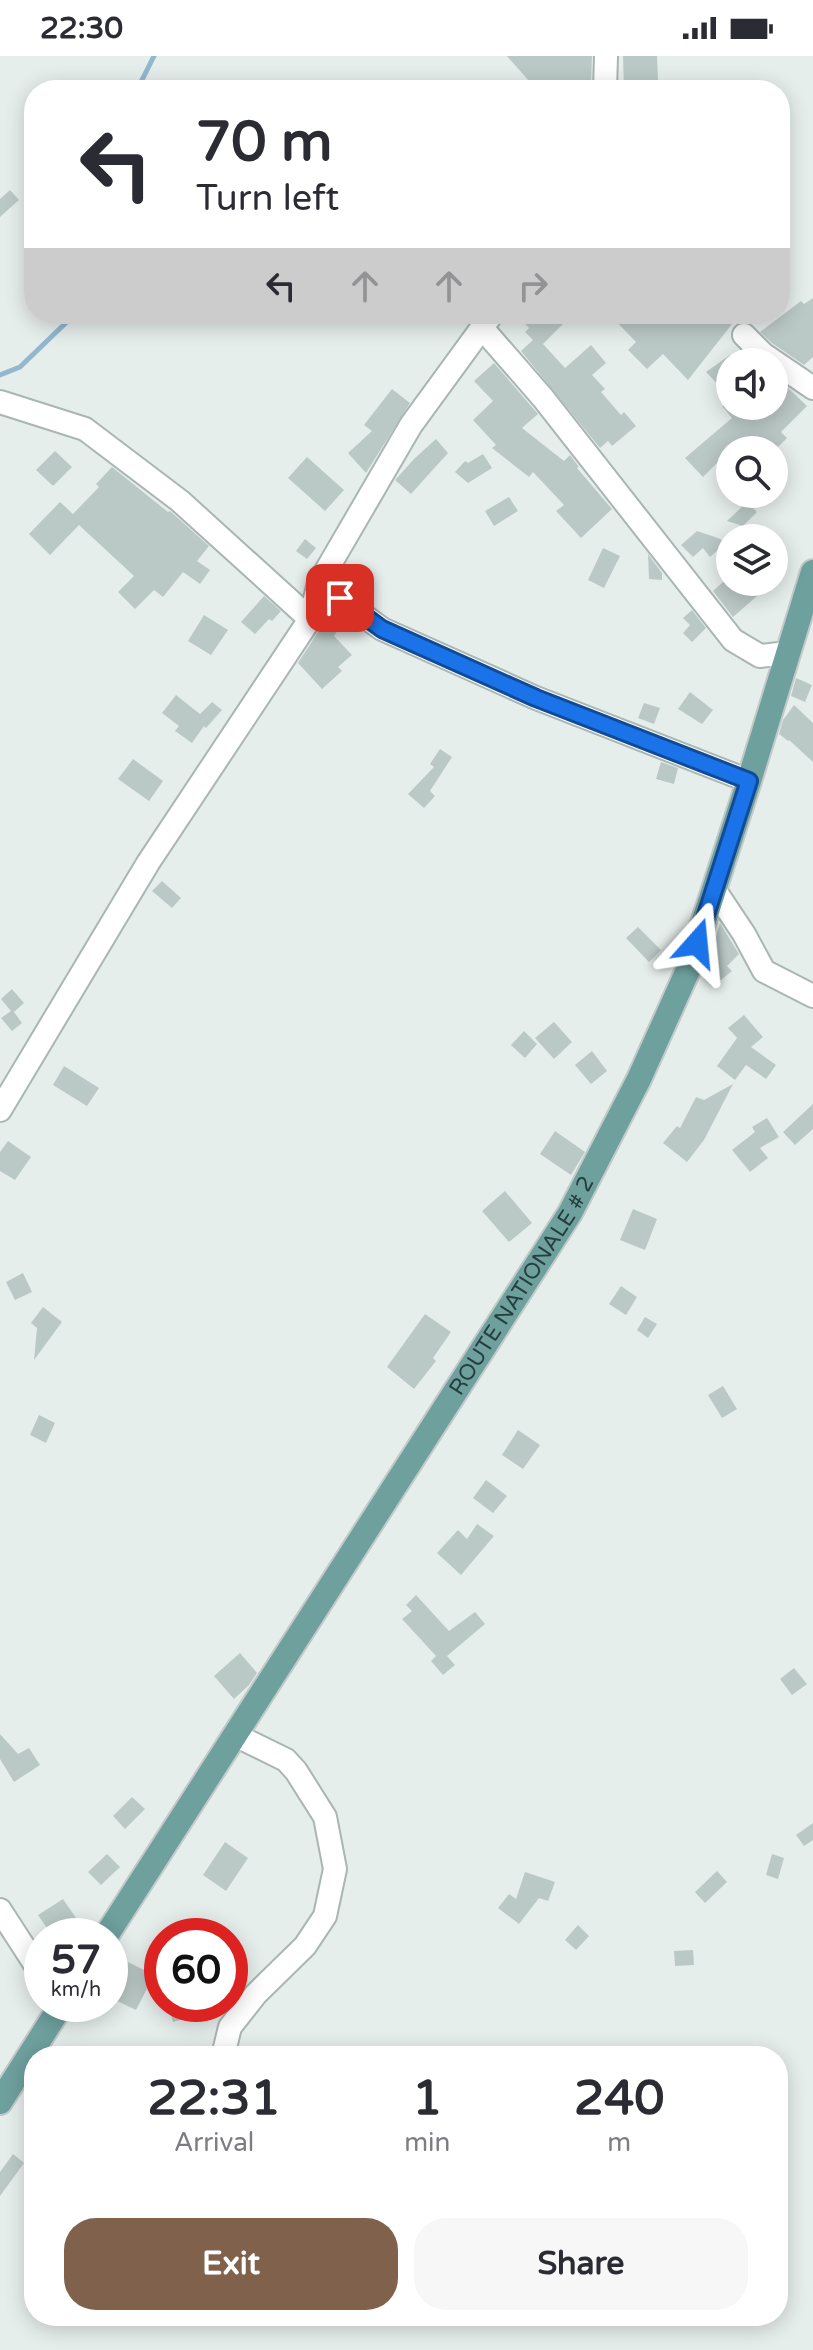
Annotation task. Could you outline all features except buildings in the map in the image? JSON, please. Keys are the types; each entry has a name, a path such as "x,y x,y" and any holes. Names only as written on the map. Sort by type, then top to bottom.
{"main road":[{"name":"ROUTE NATIONALE # 2","path":"118,1918 570,1213 639,1079 688,970 813,572"},
{"path":"35,2046 50,2022"},
{"path":"0,2102 24,2063"}],"street":[{"path":"605,80 606,56"},
{"path":"0,1110 148,863 310,619 319,583 411,425 485,324"},
{"path":"489,324 543,398 733,640 760,656 788,653"},
{"path":"744,335 763,354 813,388"},
{"path":"0,402 85,429 180,501 310,619"},
{"path":"319,583 382,629 536,698 749,781"},
{"path":"714,889 764,971 813,996"},
{"path":"225,2046 230,2027 256,1994 305,1946 325,1916 335,1869 325,1817 296,1771 286,1760 235,1735"},
{"path":"0,1910 24,1947"}],"waterway":[{"path":"142,80 154,56"},
{"path":"0,375 20,367 65,324"}],"route":[{"path":"340,598 382,629 536,698 749,781 697,943"}]}
